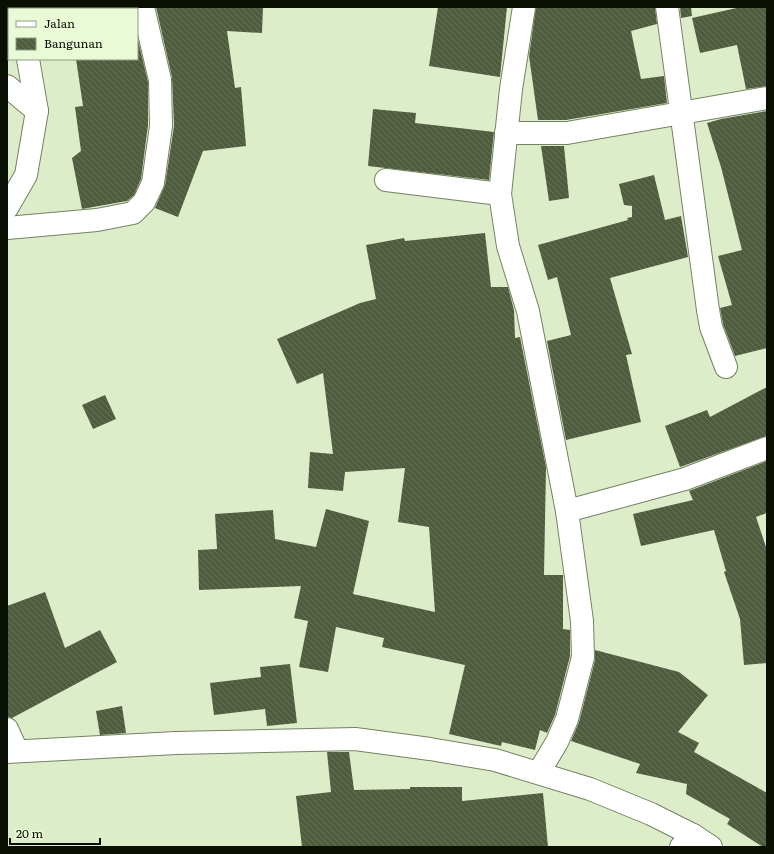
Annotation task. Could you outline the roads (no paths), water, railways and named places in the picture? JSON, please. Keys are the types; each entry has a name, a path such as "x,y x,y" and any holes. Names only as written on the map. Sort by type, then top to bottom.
{"street":[{"path":"7,228 97,220 133,213 144,202 153,183 161,126 160,80 143,7"},
{"path":"524,7 506,133 500,194 508,246 528,311 568,511 582,621 583,657 568,719 557,742 539,772"},
{"path":"667,7 683,114 709,315 716,342 726,366"},
{"path":"7,208 26,175 37,111 28,60"},
{"path":"7,86 37,111"},
{"path":"506,133 567,133 683,114 767,98"},
{"path":"386,180 500,194"},
{"path":"568,511 685,479 767,448"},
{"path":"7,729 12,752 176,743 355,739 495,760 590,788 651,814 687,841 711,847"}]}
